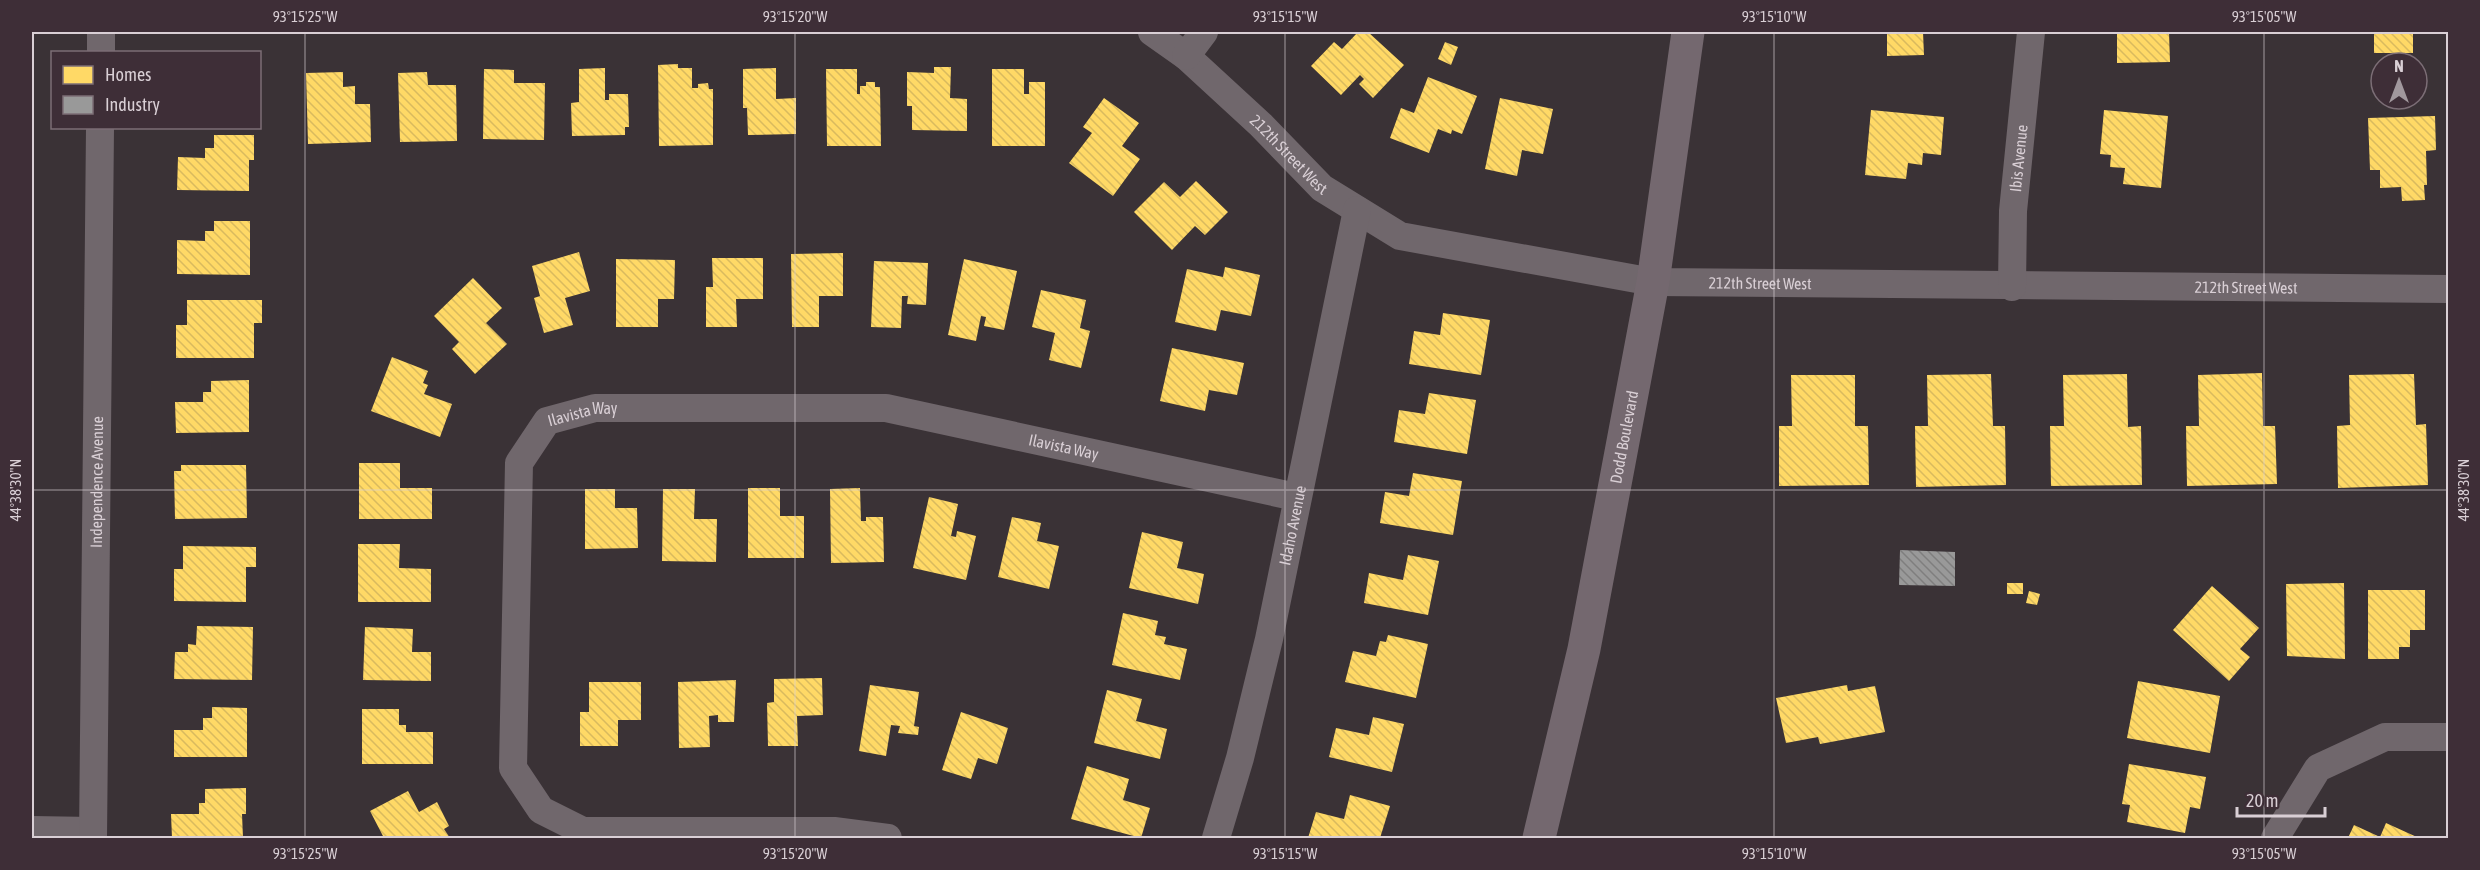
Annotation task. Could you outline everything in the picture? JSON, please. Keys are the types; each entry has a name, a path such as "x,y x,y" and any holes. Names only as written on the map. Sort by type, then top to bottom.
{"main road":[{"name":"Dodd Boulevard","path":"1539,838 1584,649 1653,282 1688,32"}],"street":[{"path":"101,32 101,51"},
{"name":"212th Street West","path":"1152,32 1186,56 1261,125 1322,188 1400,236 1653,282 2448,290"},
{"path":"1186,56 1204,32"},
{"name":"Ibis Avenue","path":"2012,287 2013,211 2031,32"},
{"name":"Independence Avenue","path":"93,835 100,129"},
{"name":"Idaho Avenue","path":"1216,838 1240,758 1269,639 1296,497 1357,210"},
{"name":"Ilavista Way","path":"888,838 834,831 583,831 541,810 513,768 513,756 519,463 547,421 595,408 886,408 1296,497"},
{"path":"2275,838 2318,768 2385,737 2448,737"},
{"path":"32,830 93,835"}],"building: Homes":[{"path":"1358,32 1368,32 1404,65 1373,98 1359,84 1364,79 1360,75 1341,95 1311,66 1334,42 1342,49"},
{"path":"1887,32 1923,32 1924,55 1887,56"},
{"path":"2117,32 2169,32 2170,62 2117,63"},
{"path":"2374,32 2413,32 2413,51 2374,51"},
{"path":"1445,42 1458,47 1451,65 1438,59"},
{"path":"678,64 678,68 692,68 692,88 698,88 698,84 708,83 709,89 713,89 713,145 659,146 658,65"},
{"path":"934,67 951,67 950,98 967,99 967,131 912,130 912,106 907,106 907,72 934,73"},
{"path":"605,68 605,100 609,100 609,94 628,94 629,127 625,127 625,135 572,136 571,103 579,102 579,69"},
{"path":"776,68 776,99 796,98 796,134 748,135 747,108 743,108 743,69"},
{"path":"484,69 514,70 514,83 545,83 544,140 483,139"},
{"path":"826,69 857,69 857,94 860,94 860,86 866,86 866,82 875,82 875,87 880,87 881,146 827,146"},
{"path":"992,69 1024,69 1024,94 1029,94 1029,82 1045,82 1045,146 992,146"},
{"path":"343,72 343,87 355,86 355,104 370,104 371,142 308,144 306,73"},
{"path":"427,72 428,85 456,85 457,141 400,142 398,73"},
{"path":"1428,77 1477,96 1462,134 1452,130 1451,134 1438,129 1429,153 1390,138 1401,108 1414,113"},
{"path":"1104,98 1139,123 1122,146 1140,159 1113,196 1069,163 1092,133 1083,127"},
{"path":"1500,98 1553,109 1543,154 1522,150 1517,176 1485,169"},
{"path":"1871,110 1944,117 1941,155 1923,153 1922,165 1908,163 1906,179 1865,175"},
{"path":"2104,110 2168,116 2161,188 2123,184 2125,168 2110,167 2111,155 2100,154"},
{"path":"2435,116 2436,150 2426,151 2425,200 2402,201 2401,187 2380,188 2380,170 2370,170 2368,118"},
{"path":"214,135 254,135 254,160 249,160 249,191 177,190 178,157 205,158 205,148 214,148"},
{"path":"1196,181 1228,212 1205,235 1195,226 1172,250 1134,212 1164,182 1180,197"},
{"path":"214,221 250,221 250,275 177,274 177,240 205,241 205,231 214,231"},
{"path":"579,252 590,291 565,298 573,325 544,333 534,298 540,296 532,266"},
{"path":"843,253 843,296 819,296 819,327 792,327 791,254"},
{"path":"712,258 763,258 763,299 736,299 737,327 706,327 706,287 713,287"},
{"path":"616,259 675,260 674,299 658,299 658,327 616,327"},
{"path":"964,259 1017,271 1004,330 984,326 986,317 981,316 976,341 948,335"},
{"path":"874,261 928,263 926,305 907,304 908,296 902,296 901,328 871,327"},
{"path":"1225,267 1260,275 1251,316 1221,310 1216,331 1175,322 1187,269 1223,277"},
{"path":"473,278 502,308 486,323 507,344 475,374 452,349 459,342 434,316"},
{"path":"1041,290 1086,300 1080,328 1090,331 1081,368 1049,360 1055,333 1032,327"},
{"path":"187,300 262,300 262,323 254,323 254,358 176,358 176,325 187,325"},
{"path":"1443,313 1490,320 1481,375 1409,364 1414,331 1440,335"},
{"path":"1172,348 1244,363 1237,395 1209,390 1205,411 1160,401"},
{"path":"392,357 428,371 423,383 428,385 424,394 452,404 440,437 371,411"},
{"path":"2262,373 2263,426 2275,426 2277,484 2187,486 2186,426 2199,426 2198,375"},
{"path":"1991,374 1993,426 2005,426 2006,485 1916,487 1915,426 1928,426 1927,375"},
{"path":"2127,374 2128,427 2141,426 2142,485 2051,486 2050,426 2064,426 2063,375"},
{"path":"2414,374 2416,425 2426,424 2428,485 2338,488 2337,426 2350,425 2349,375"},
{"path":"1791,375 1855,375 1855,426 1868,426 1869,485 1779,486 1779,426 1792,426"},
{"path":"249,380 249,432 176,433 175,402 203,402 203,392 211,392 211,381"},
{"path":"1429,393 1476,400 1467,454 1394,442 1399,410 1425,414"},
{"path":"359,463 400,463 400,488 432,488 432,519 359,519"},
{"path":"181,465 246,465 247,518 175,519 174,471 181,471"},
{"path":"1413,473 1462,481 1453,535 1380,523 1385,492 1409,496"},
{"path":"748,488 780,488 780,516 804,516 804,558 748,558"},
{"path":"860,488 861,521 866,521 866,517 883,517 884,562 831,563 830,489"},
{"path":"585,489 615,489 615,508 637,508 638,548 585,549"},
{"path":"663,489 695,489 694,519 717,519 716,562 662,561"},
{"path":"929,497 958,504 951,536 956,537 957,531 976,536 966,580 913,568"},
{"path":"1012,517 1041,523 1037,541 1059,546 1049,589 998,577"},
{"path":"1142,532 1183,542 1177,568 1204,574 1198,604 1129,588"},
{"path":"358,544 400,544 399,568 431,569 431,602 358,602"},
{"path":"183,546 256,547 256,567 246,567 246,602 174,601 174,569 183,569"},
{"path":"1408,555 1439,561 1428,615 1364,603 1369,573 1403,580"},
{"path":"2007,583 2023,583 2023,594 2007,594"},
{"path":"2344,583 2345,659 2287,656 2286,584"},
{"path":"2212,586 2259,628 2240,649 2250,657 2229,681 2173,630"},
{"path":"2368,590 2425,590 2425,630 2410,630 2410,647 2399,647 2399,659 2368,659"},
{"path":"2029,591 2040,594 2037,605 2026,603"},
{"path":"1123,613 1158,621 1155,635 1166,637 1164,644 1187,649 1180,680 1112,665"},
{"path":"197,626 253,627 252,680 174,679 175,652 188,652 188,644 196,645"},
{"path":"365,627 413,629 412,652 431,652 431,681 363,680"},
{"path":"1388,635 1428,644 1416,698 1345,682 1353,651 1376,656 1380,641 1386,642"},
{"path":"822,678 823,715 797,716 798,746 768,746 767,703 774,702 774,679"},
{"path":"736,680 734,722 718,722 718,715 709,716 710,747 679,748 678,682"},
{"path":"2138,681 2220,696 2210,753 2127,738"},
{"path":"589,682 641,682 641,720 618,720 618,746 580,746 580,712 589,712"},
{"path":"870,685 919,692 914,726 919,727 918,735 898,733 900,726 891,725 886,756 859,751"},
{"path":"1847,685 1848,691 1875,686 1885,732 1820,744 1818,737 1786,743 1776,698"},
{"path":"1107,690 1142,699 1136,721 1167,729 1160,759 1094,743"},
{"path":"212,707 247,708 247,757 174,757 174,730 203,730 203,718 212,718"},
{"path":"362,709 399,709 399,725 406,725 406,732 433,732 433,764 362,764"},
{"path":"961,712 1008,728 997,764 978,758 971,779 942,770"},
{"path":"1373,717 1404,724 1392,772 1329,757 1336,728 1369,735"},
{"path":"2129,764 2206,777 2200,809 2190,807 2185,833 2127,822 2130,805 2122,804"},
{"path":"1087,766 1129,779 1123,800 1150,808 1141,838 1071,819"},
{"path":"246,788 246,814 242,814 243,838 172,838 171,814 199,814 199,803 205,803 205,789"},
{"path":"408,791 419,812 437,802 449,826 444,829 450,838 384,838 370,811"},
{"path":"1350,795 1390,806 1380,838 1308,838 1316,812 1344,819"},
{"path":"2386,823 2419,838 2348,838 2354,825 2380,837"}],"building: Industry":[{"path":"1900,550 1955,552 1955,586 1899,585"}]}
